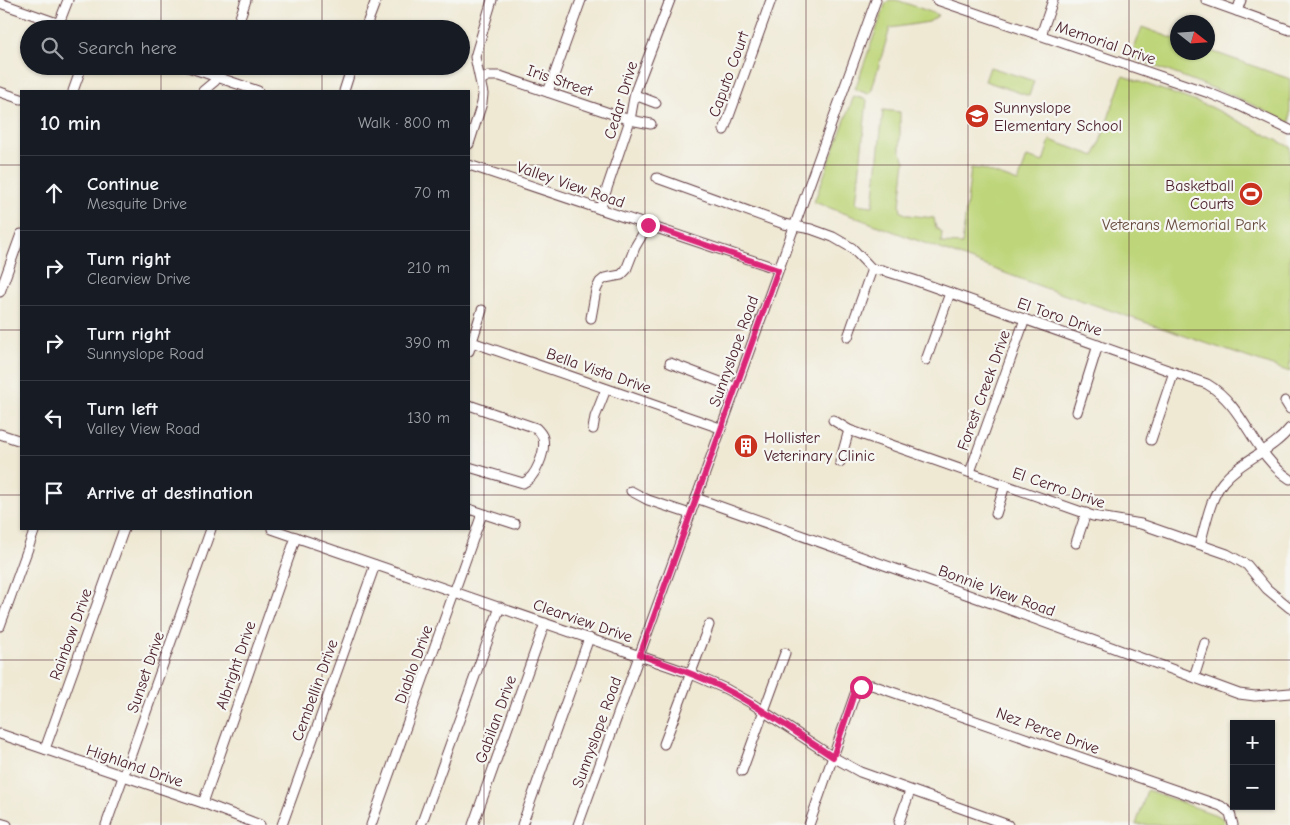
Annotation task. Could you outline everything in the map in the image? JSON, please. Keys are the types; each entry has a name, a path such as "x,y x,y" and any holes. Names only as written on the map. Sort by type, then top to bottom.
{"street":[{"path":"60,20 68,0"},
{"path":"239,20 246,0"},
{"path":"368,20 376,0"},
{"path":"470,141 483,94 475,57 492,0"},
{"path":"548,92 581,0"},
{"name":"Cedar Drive","path":"600,209 630,120 635,95 670,0"},
{"name":"Caputo Court","path":"724,130 771,0"},
{"name":"Sunnyslope Road","path":"578,825 736,388 792,225 876,0"},
{"name":"Memorial Drive","path":"937,0 1209,93 1290,130"},
{"path":"1040,36 1053,0"},
{"path":"1206,0 1290,30"},
{"path":"1237,11 1241,0"},
{"path":"0,3 50,20"},
{"path":"73,90 79,75"},
{"path":"210,75 255,90"},
{"path":"204,90 219,75"},
{"path":"344,90 349,75"},
{"name":"Iris Street","path":"481,80 488,76 500,76 630,120 651,124"},
{"path":"0,92 20,99"},
{"path":"635,95 656,102"},
{"name":"Valley View Road","path":"470,164 778,270"},
{"path":"657,178 792,225 824,233 843,242 872,269 848,337"},
{"path":"591,318 596,290 600,282 605,278 621,275 626,270 635,247 648,225"},
{"path":"0,292 20,237"},
{"name":"El Toro Drive","path":"872,269 892,273 1207,384 1223,396 1237,412 1262,453 1272,465 1290,478"},
{"path":"926,360 950,293"},
{"path":"470,341 482,310"},
{"name":"Forest Creek Drive","path":"970,472 1025,319"},
{"name":"Bella Vista Drive","path":"470,341 720,428"},
{"path":"1076,412 1098,345"},
{"path":"670,364 736,388"},
{"path":"1151,440 1174,372"},
{"path":"593,429 595,417 606,389"},
{"path":"470,405 536,428 542,435 544,442 537,467 526,482 521,484 470,467"},
{"name":"El Cerro Drive","path":"833,420 849,430 1086,513 1106,519 1130,521 1200,544 1241,561 1252,570 1267,589 1290,608"},
{"path":"1200,544 1220,486 1230,476 1281,439 1290,428"},
{"path":"840,462 849,430"},
{"path":"0,434 20,441"},
{"path":"996,514 1005,485"},
{"path":"631,491 648,500 690,514"},
{"name":"Bonnie View Road","path":"696,498 1239,694 1254,696 1290,692"},
{"path":"470,509 514,524"},
{"path":"1076,543 1086,513"},
{"name":"Diablo Drive","path":"371,825 482,514"},
{"path":"0,626 35,530"},
{"name":"Rainbow Drive","path":"45,749 124,530"},
{"name":"Sunset Drive","path":"106,825 211,530"},
{"name":"Clearview Drive","path":"275,530 689,673 726,689 860,772 988,822 1008,825"},
{"name":"Albright Drive","path":"203,803 296,537"},
{"name":"Cembellin Drive","path":"282,825 375,565"},
{"path":"421,825 500,607"},
{"name":"Gabilan Drive","path":"473,825 545,623"},
{"path":"664,744 708,624"},
{"path":"522,825 589,638"},
{"path":"1194,677 1205,643"},
{"path":"742,771 785,653"},
{"name":"Nez Perce Drive","path":"833,757 854,694 858,689 866,685 881,686 1088,761 1219,805 1230,813 1233,825"},
{"name":"Highland Drive","path":"0,734 203,803 260,825"},
{"path":"809,825 833,757"},
{"path":"899,822 910,791"},
{"path":"0,823 7,825"}],"green space":[{"path":"889,0 897,0 939,15 929,22 890,28 871,92 868,94 855,89 885,5"},
{"path":"1142,27 1170,37 1170,60 1215,60 1215,52 1290,79 1290,123 1236,97 1131,57"},
{"path":"990,67 1034,81 1029,96 985,81"},
{"name":"Veterans Memorial Park","path":"1123,76 1211,107 1290,147 1290,372 1048,289 814,202 854,96 867,100 856,204 873,206 883,110 900,112 900,151 905,161 900,205 901,212 908,215 934,218 936,228 942,232 941,243 962,244 971,168 982,169 1018,182 1027,157 1043,162 1050,140 1095,156"},
{"path":"1147,790 1219,816 1223,819 1224,825 1136,825"}],"place":[{"name":"Sunnyslope Elementary School","path":"977,116"},
{"name":"Basketball Courts","path":"1251,194"},
{"name":"Hollister Veterinary Clinic","path":"746,446"}],"route":[{"path":"648,225 778,270 640,655 726,689 786,725 833,757 854,694 861,687"}]}
